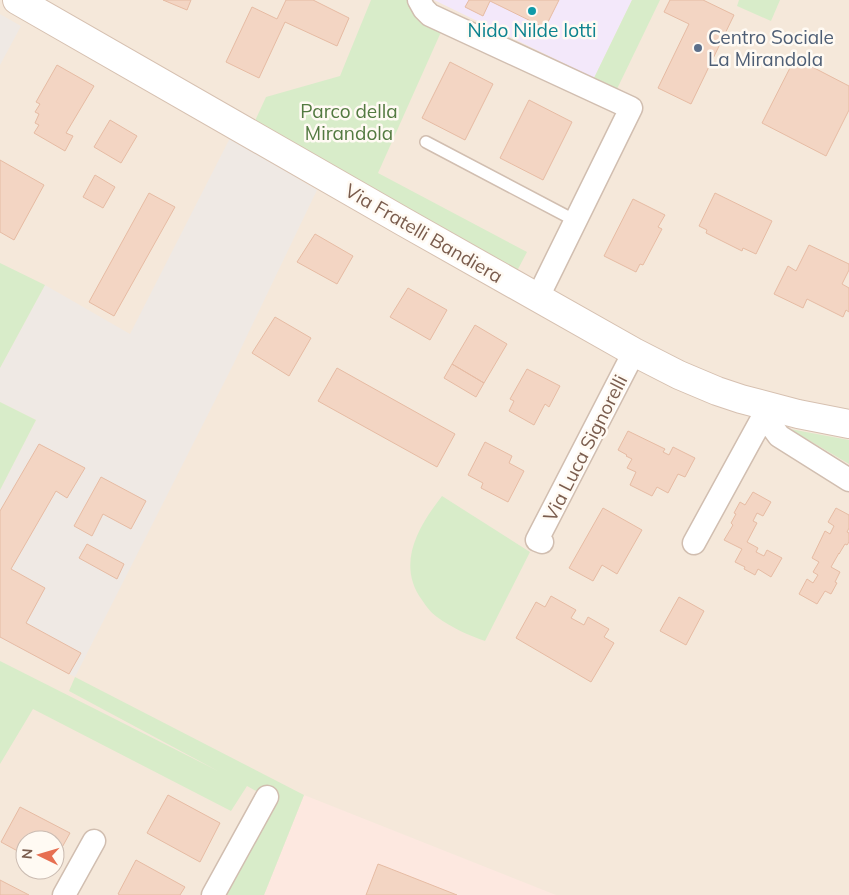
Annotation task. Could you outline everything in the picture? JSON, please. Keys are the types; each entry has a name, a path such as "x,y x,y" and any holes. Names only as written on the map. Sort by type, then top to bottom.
{"street":[{"name":"Via Fratelli Bandiera","path":"17,0 634,352 679,375 741,399 798,414 849,424"},
{"path":"419,0 430,15 631,108 538,297"},
{"name":"Via Luca Signorelli","path":"542,542 538,540 634,352"},
{"path":"769,406 772,425 779,436 849,480"},
{"path":"694,543 769,406"},
{"path":"213,895 267,797"},
{"path":"64,895 94,841"}],"lane":[{"path":"426,142 576,221"}],"shaded area":[{"path":"0,0 849,0 849,895 0,895"},
{"path":"434,0 632,0 594,78"},
{"path":"0,14 21,26 0,65"},
{"path":"230,138 317,190 233,365 75,677 0,638 0,490 36,420 0,402 0,368 45,285 130,334"},
{"path":"304,795 556,895 264,895"}],"green space":[{"name":"Parco della Mirandola","path":"371,0 428,0 441,32 378,173 527,252 517,271 254,123 266,97 340,76"},
{"path":"632,0 660,0 617,89 594,78"},
{"path":"739,0 780,0 771,21 737,6"},
{"path":"0,263 45,285 0,368"},
{"path":"0,402 36,420 0,490"},
{"path":"790,429 849,440 849,464"},
{"path":"442,496 530,552 485,641 454,628 435,615 425,605 414,586 411,573 413,546 425,520"},
{"path":"0,661 218,771 69,691 75,677 304,795 264,895 213,895 267,797 247,786 231,811 33,709 0,764"}],"building":[{"path":"163,0 191,0 187,10"},
{"path":"286,0 313,0 349,18 337,46 285,22 259,78 226,62 252,7 277,19"},
{"name":"Nido Nilde Iotti","path":"469,0 559,0 545,28 490,1 483,16 465,7"},
{"name":"Centro Sociale La Mirandola","path":"670,0 703,0 734,15 691,104 658,88 689,24 664,12"},
{"path":"795,58 849,86 849,110 826,156 762,123"},
{"path":"450,62 493,84 465,140 422,118"},
{"path":"57,65 94,86 66,133 73,136 65,151 34,133 39,125 35,123 39,114 35,112 40,104 36,102"},
{"path":"529,100 572,122 543,180 500,158"},
{"path":"110,120 137,136 121,163 94,147"},
{"path":"0,160 44,185 14,240 0,232"},
{"path":"95,175 115,187 103,208 83,197"},
{"path":"149,193 175,207 114,316 89,302"},
{"path":"715,193 772,221 756,254 743,248 742,251 706,233 707,230 699,226"},
{"path":"633,199 665,215 658,227 662,229 643,265 640,264 636,272 604,256"},
{"path":"315,234 353,256 337,284 297,262"},
{"path":"809,245 849,264 849,270 842,284 849,288 849,312 846,310 843,317 807,299 803,308 774,294 788,266 796,271"},
{"path":"408,288 447,310 430,340 390,317"},
{"path":"275,317 311,338 289,376 252,353"},
{"path":"475,325 507,344 484,383 452,364"},
{"path":"452,364 484,383 476,397 444,378"},
{"path":"337,368 455,434 437,467 318,401"},
{"path":"527,369 560,386 549,407 545,404 534,425 509,411 514,401 510,399"},
{"path":"628,431 665,449 663,452 669,455 673,447 695,458 685,477 678,474 668,493 657,487 652,496 630,485 636,472 627,468 632,459 618,450"},
{"path":"485,442 512,456 509,463 524,471 508,502 481,488 483,483 468,475"},
{"path":"39,444 85,468 67,498 56,491 11,569 45,588 26,623 81,653 69,674 0,637 0,511"},
{"path":"101,477 146,501 131,529 103,514 92,536 74,526"},
{"path":"753,492 771,502 763,516 757,513 753,521 757,523 747,542 758,548 756,552 764,556 767,550 782,558 771,577 758,569 755,575 735,562 742,549 724,540 733,525 731,523 736,514 734,513 740,502 745,505"},
{"path":"603,508 642,530 617,574 602,565 593,581 569,568"},
{"path":"836,508 849,515 849,528 847,532 849,533 849,542 847,545 845,544 831,567 840,572 835,582 837,583 831,594 825,591 817,604 799,594 807,579 813,583 818,575 813,572 819,562 812,558 825,531 830,534 834,526 828,522"},
{"path":"87,544 124,564 117,579 79,558"},
{"path":"551,596 576,610 571,618 584,625 588,617 609,629 604,637 614,643 591,682 516,638 536,602 545,607"},
{"path":"679,597 704,611 686,645 660,631"},
{"path":"168,795 220,823 200,862 147,833"},
{"path":"20,807 64,830 15,830 15,850 1,842"},
{"path":"65,830 70,833 65,842"},
{"path":"136,860 185,887 180,895 118,894"},
{"path":"378,864 386,867 457,895 366,895"},
{"path":"0,880 29,895 0,895"}],"place":[{"name":"Nido Nilde Iotti","path":"532,11"},
{"name":"Centro Sociale La Mirandola","path":"698,48"}]}
